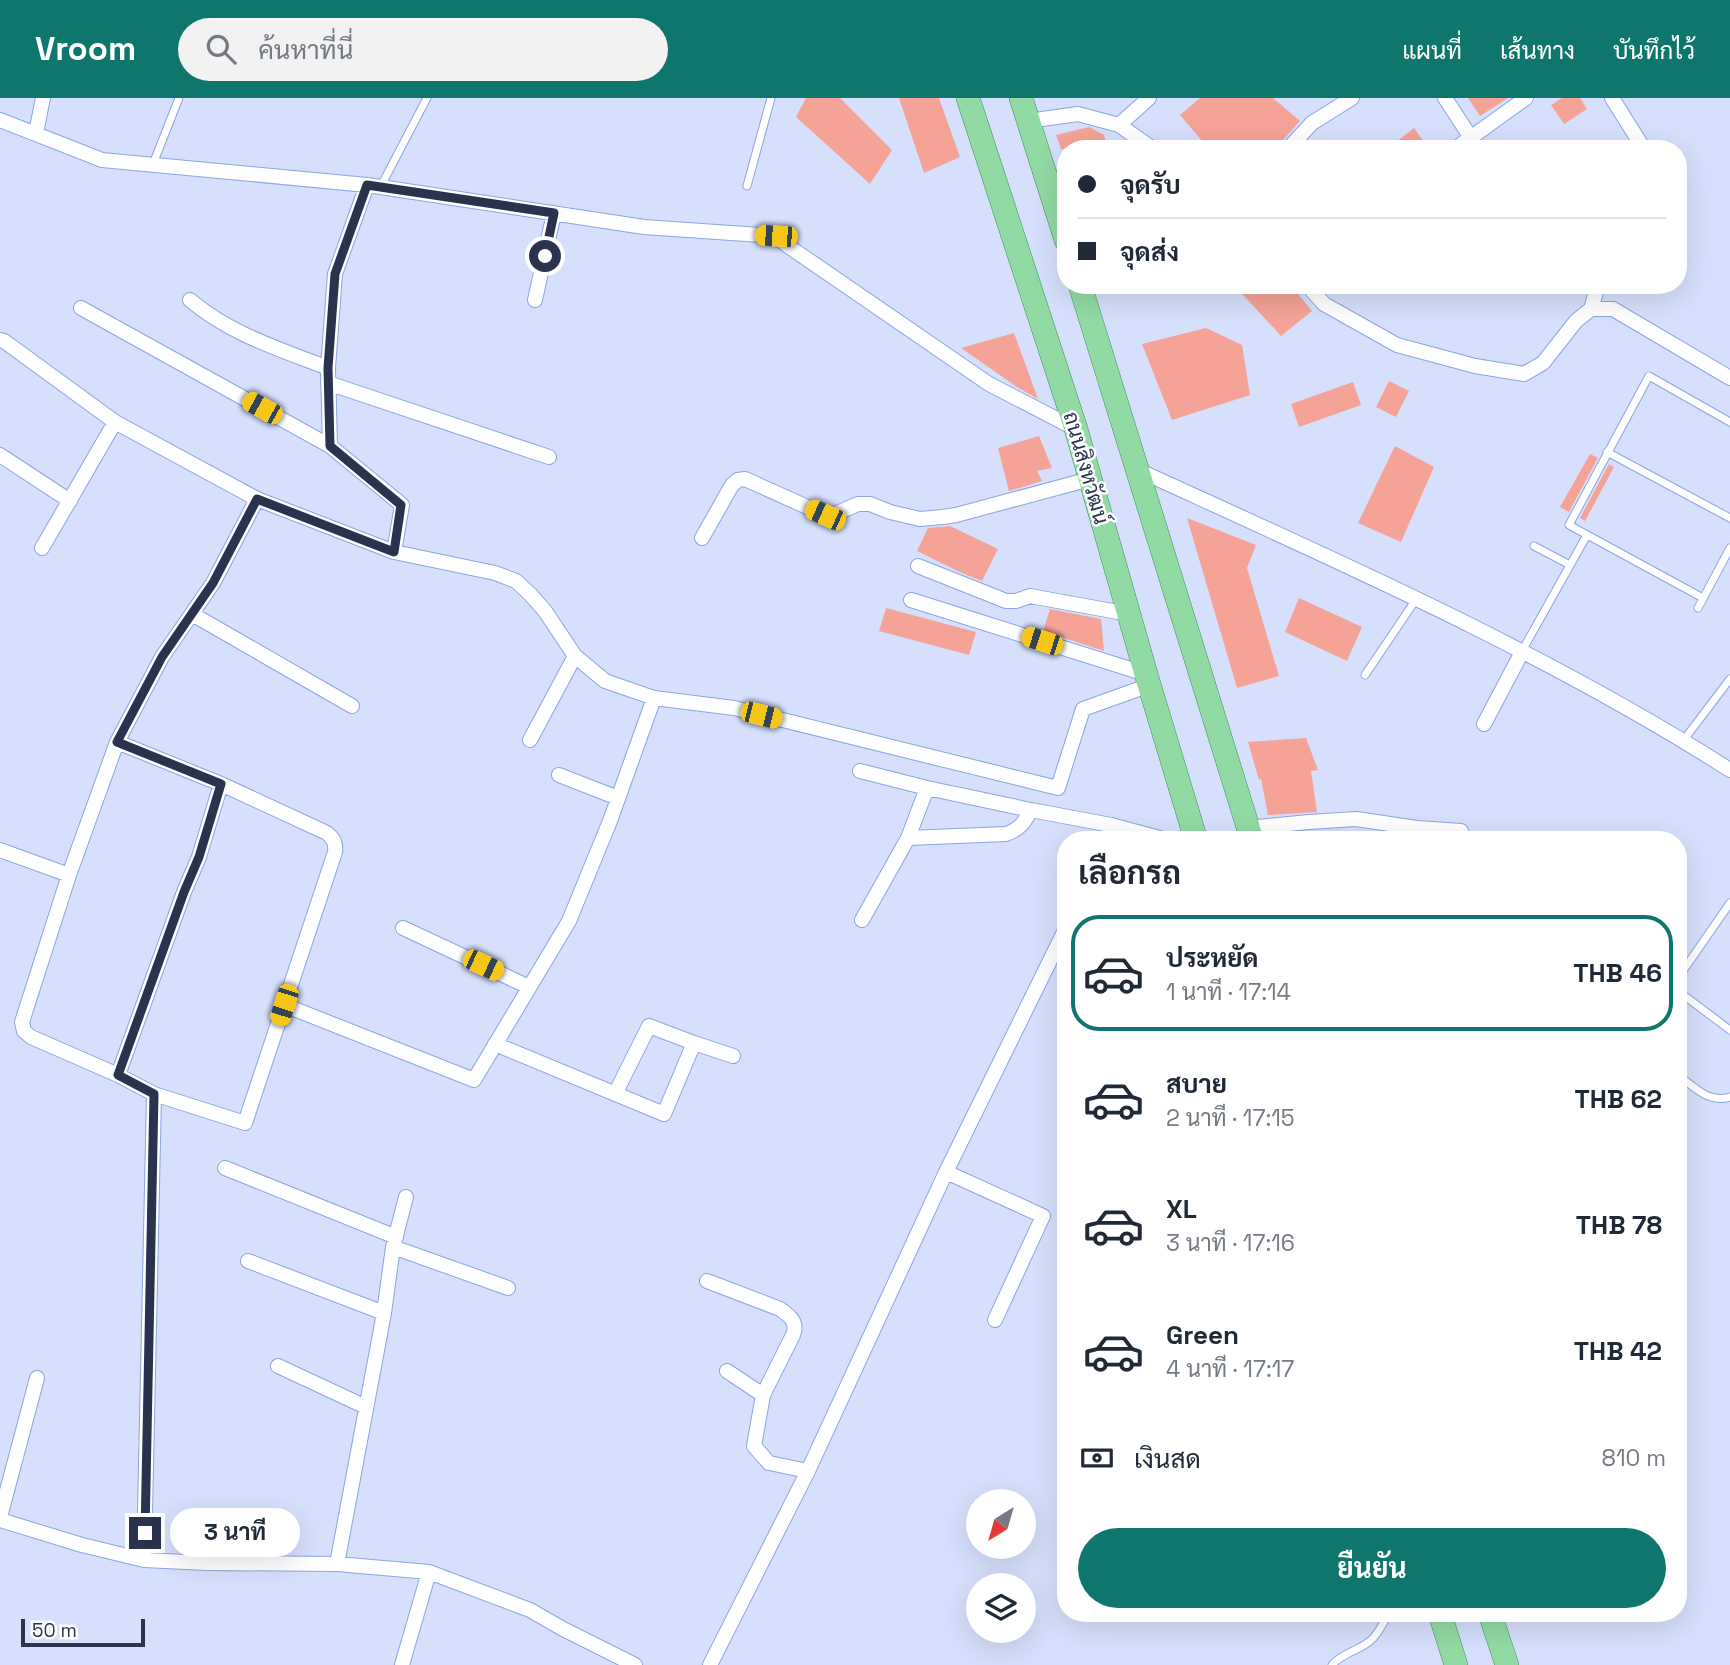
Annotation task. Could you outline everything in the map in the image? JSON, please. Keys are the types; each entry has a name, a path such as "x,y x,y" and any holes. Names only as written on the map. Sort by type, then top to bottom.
{"main road":[{"name":"ถนนสิงหวัฒน์","path":"968,98 1076,429 1193,831"},
{"path":"1021,98 1057,212"},
{"path":"1083,294 1249,831"},
{"path":"1443,1622 1456,1665"},
{"path":"1493,1622 1507,1665"}],"street":[{"path":"36,133 43,98"},
{"path":"1119,125 1149,98"},
{"path":"1296,140 1312,123 1352,98"},
{"path":"1445,98 1471,138"},
{"path":"1468,140 1526,98"},
{"path":"1612,98 1638,140"},
{"path":"1028,121 1078,114 1119,125 1140,140"},
{"path":"0,120 102,160 374,186 644,227 776,236 989,384 1076,429"},
{"path":"330,446 328,368 335,274 374,186"},
{"path":"535,300 554,213"},
{"path":"1315,294 1324,304 1397,345 1475,366 1524,374 1543,363 1576,321 1591,309 1595,294"},
{"path":"190,300 208,315 248,338 328,368"},
{"path":"81,307 330,446 401,505 394,552"},
{"path":"1591,309 1613,309 1730,378"},
{"path":"0,340 115,422 257,499 394,552 495,573 516,581 545,611 575,656 604,681 654,698 734,708 1058,788 1083,709 1148,680"},
{"path":"328,383 549,457"},
{"path":"42,548 115,422"},
{"path":"0,455 70,500"},
{"path":"1138,470 1417,598 1522,652 1683,741 1730,771"},
{"path":"702,538 732,485 738,480 745,479 825,515 835,514 858,504 870,504 920,519 956,515 1090,479"},
{"path":"117,742 221,784 333,838 335,852 246,1123 154,1094 118,1075 31,1037 24,1031 22,1021 69,875 117,742 162,657 213,583 257,499"},
{"path":"918,566 1006,601 1030,596 1129,614"},
{"path":"911,600 1148,680"},
{"path":"192,614 352,706"},
{"path":"1483,724 1522,652"},
{"path":"530,740 575,656"},
{"path":"284,1005 474,1080 569,921 654,698"},
{"path":"860,771 927,788 1133,831"},
{"path":"559,775 618,798"},
{"path":"118,1075 199,857 221,784"},
{"path":"862,920 908,838 927,788"},
{"path":"908,838 1006,834 1018,830 1031,810"},
{"path":"1265,831 1309,822 1356,819 1461,831"},
{"path":"1110,831 1111,825"},
{"path":"0,850 69,875"},
{"path":"403,928 529,987"},
{"path":"710,1665 808,1471 946,1172 1057,946"},
{"path":"615,1094 649,1026 733,1056"},
{"path":"495,1044 664,1114 694,1043"},
{"path":"144,1560 154,1094"},
{"path":"225,1168 508,1288"},
{"path":"946,1172 1044,1216 995,1320"},
{"path":"337,1564 395,1242 407,1197"},
{"path":"247,1261 384,1313"},
{"path":"707,1281 780,1309 794,1322 793,1335 763,1395 754,1446 769,1463 808,1471"},
{"path":"278,1366 366,1407"},
{"path":"727,1371 763,1395"},
{"path":"37,1378 0,1518 82,1545 144,1560 337,1564 429,1572 530,1610 635,1665"},
{"path":"402,1665 429,1572"}],"lane":[{"path":"153,164 179,98"},
{"path":"374,186 427,98"},
{"path":"747,186 771,98"},
{"path":"1703,598 1569,525 1649,376 1730,422"},
{"path":"1607,452 1730,518"},
{"path":"1522,652 1587,535"},
{"path":"1534,546 1570,565"},
{"path":"1698,608 1730,548"},
{"path":"1364,676 1417,598"},
{"path":"1683,741 1730,679"},
{"path":"1687,965 1730,903"},
{"path":"1687,998 1730,1030"},
{"path":"1687,1082 1716,1100 1730,1097"},
{"path":"1332,1665 1348,1652 1373,1639 1384,1622"}],"building":[{"path":"806,98 840,98 892,150 870,184 796,117"},
{"path":"899,98 939,98 960,157 924,173"},
{"path":"1200,98 1273,98 1300,121 1283,140 1201,140 1180,115"},
{"path":"1468,98 1508,98 1480,116"},
{"path":"1562,98 1580,98 1587,109 1564,124 1551,105"},
{"path":"1089,127 1104,135 1105,140 1058,140 1056,135"},
{"path":"1414,128 1423,140 1399,140"},
{"path":"1242,294 1298,294 1312,311 1281,336"},
{"path":"1206,328 1242,345 1250,395 1172,420 1142,344"},
{"path":"1014,333 1038,399 961,348"},
{"path":"1389,381 1409,391 1396,417 1376,407"},
{"path":"1353,382 1361,405 1299,427 1291,404"},
{"path":"1039,436 1052,468 1037,471 1042,481 1009,491 998,448"},
{"path":"1395,446 1434,467 1401,542 1358,523"},
{"path":"1590,454 1598,458 1569,512 1560,507"},
{"path":"1609,464 1614,467 1585,521 1580,518"},
{"path":"1187,518 1256,545 1247,568 1279,676 1237,688"},
{"path":"950,526 998,549 982,581 917,551 928,528"},
{"path":"1299,598 1362,627 1347,661 1285,632"},
{"path":"886,608 976,632 969,655 879,631"},
{"path":"1050,609 1101,619 1104,651 1043,631"},
{"path":"1306,738 1318,770 1311,771 1317,812 1268,815 1261,779 1259,780 1248,742"}],"route":[{"path":"145,1533 154,1094 118,1075 199,857 221,784 117,742 162,657 213,583 257,499 394,552 401,505 330,446 328,368 335,274 367,185 554,213 545,256"}]}
